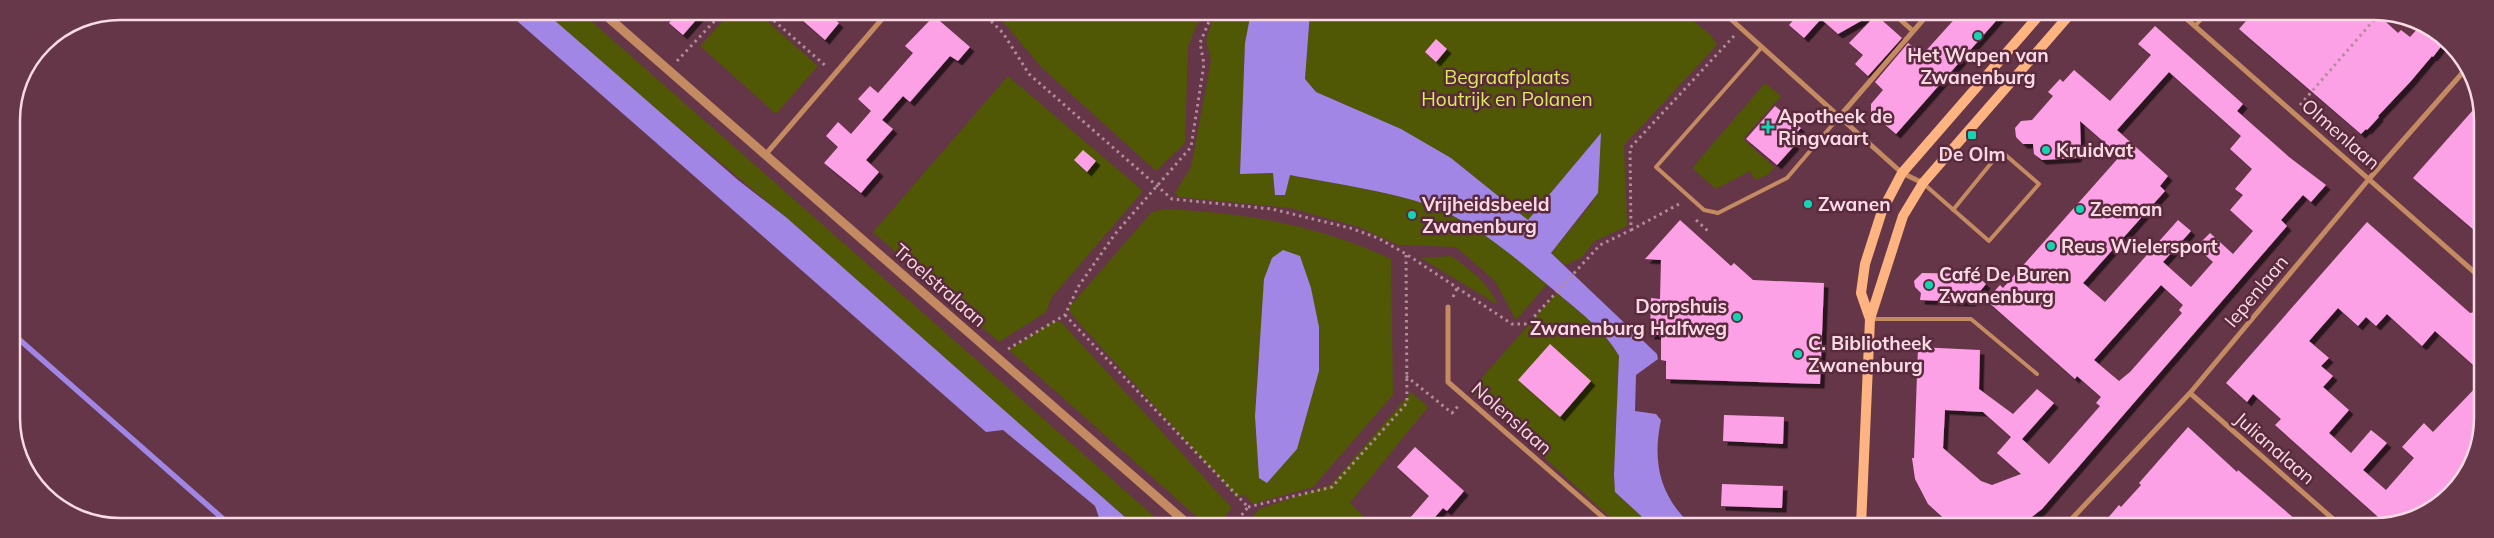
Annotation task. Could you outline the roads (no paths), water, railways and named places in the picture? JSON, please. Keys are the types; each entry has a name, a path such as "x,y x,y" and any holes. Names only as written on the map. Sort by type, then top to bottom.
{"main road":[{"path":"1870,319 1861,293 1865,264 1882,211 1902,173 2035,20"},
{"path":"1861,518 1870,319 1903,216 1923,183 2065,20"}],"street":[{"name":"Troelstralaan","path":"611,20 1181,518"},
{"path":"766,154 881,20"},
{"path":"1732,20 1902,173 1923,183"},
{"path":"1901,20 1913,31"},
{"path":"1839,117 1923,20"},
{"name":"Olmenlaan","path":"2188,20 2474,272"},
{"name":"Iepenlaan","path":"2073,518 2190,393 2369,179 2462,73"},
{"name":"Nolenslaan","path":"1448,307 1448,382 1604,518"},
{"name":"Julianalaan","path":"2190,393 2332,518"}],"lane":[{"path":"2195,26 2200,20"},
{"path":"1762,47 1656,167 1690,198 1704,210 1718,213 1787,178 1839,117"},
{"path":"1923,183 1953,210 1988,241 2039,184 2001,151 1953,210"},
{"path":"1870,319 1971,318 2037,374"}],"waterway":[{"path":"20,340 222,518"}],"place":[{"name":"Het Wapen van Zwanenburg","path":"1978,36"},
{"name":"Apotheek de Ringvaart","path":"1768,127"},
{"name":"De Olm","path":"1972,135"},
{"name":"Kruidvat","path":"2046,150"},
{"name":"Zwanen","path":"1808,204"},
{"name":"Zeeman","path":"2080,209"},
{"name":"Vrijheidsbeeld Zwanenburg","path":"1412,215"},
{"name":"Reus Wielersport","path":"2051,246"},
{"name":"Café De Buren Zwanenburg","path":"1929,285"},
{"name":"Dorpshuis Zwanenburg Halfweg","path":"1737,317"},
{"name":"C. Bibliotheek Zwanenburg","path":"1798,354"}],"park label":[{"name":"Begraafplaats Houtrijk en Polanen","path":"1507,88"}]}
